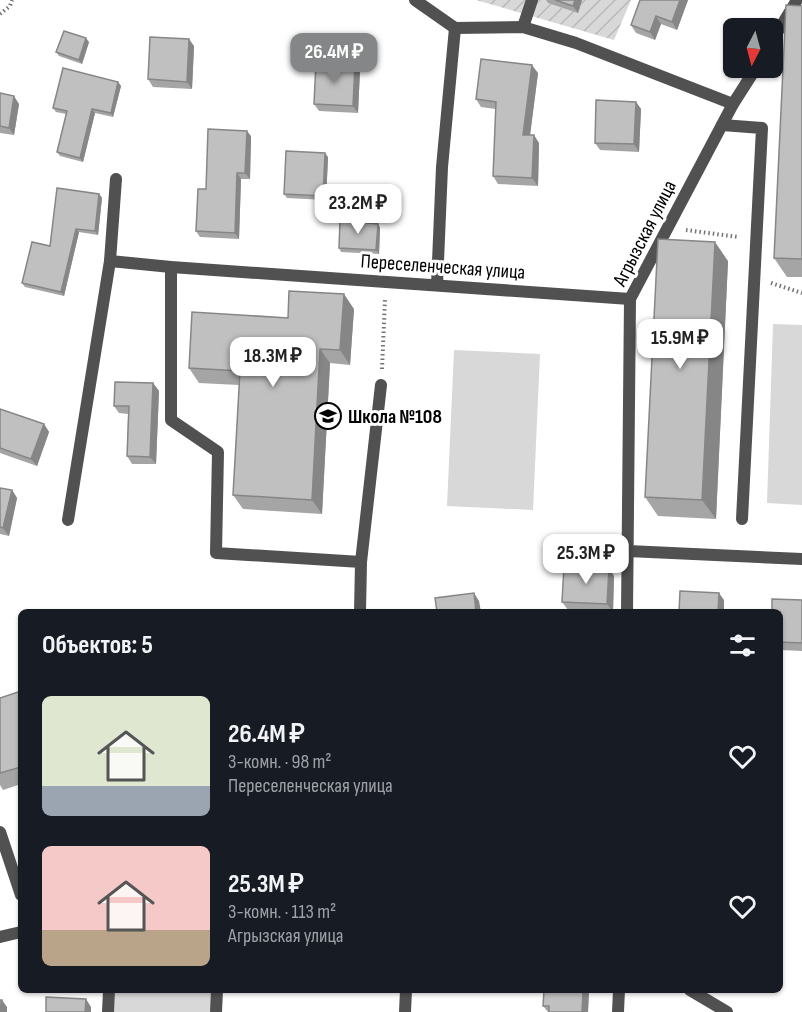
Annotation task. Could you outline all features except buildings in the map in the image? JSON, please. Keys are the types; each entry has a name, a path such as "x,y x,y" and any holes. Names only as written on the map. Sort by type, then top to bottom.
{"street":[{"path":"415,0 455,28 523,27 576,43 733,104"},
{"path":"523,27 532,0"},
{"path":"783,23 797,0"},
{"path":"437,285 442,167 455,28"},
{"name":"Агрызская улица","path":"627,609 630,299 733,104 750,78"},
{"path":"722,125 762,128 742,519"},
{"path":"68,519 110,261 116,179"},
{"name":"Переселенческая улица","path":"110,261 630,299"},
{"path":"171,267 171,420 218,452 216,553 361,561"},
{"path":"360,609 361,561 381,385"},
{"path":"628,551 802,559"},
{"path":"0,832 18,886"},
{"path":"0,937 18,933"},
{"path":"108,1012 109,993"},
{"path":"216,1012 217,993"},
{"path":"405,1012 406,993"},
{"path":"618,1012 620,993"},
{"path":"695,993 727,1012"}],"path":[{"path":"0,14 10,6 12,0"},
{"path":"381,385 388,281"}],"shaded area":[{"path":"476,0 631,0 614,40"},
{"path":"773,324 802,325 802,505 767,503"},
{"path":"454,350 540,354 533,510 447,506"},
{"path":"106,993 220,993 218,1012 105,1012"}],"place":[{"name":"Школа №108","path":"328,416"}]}
